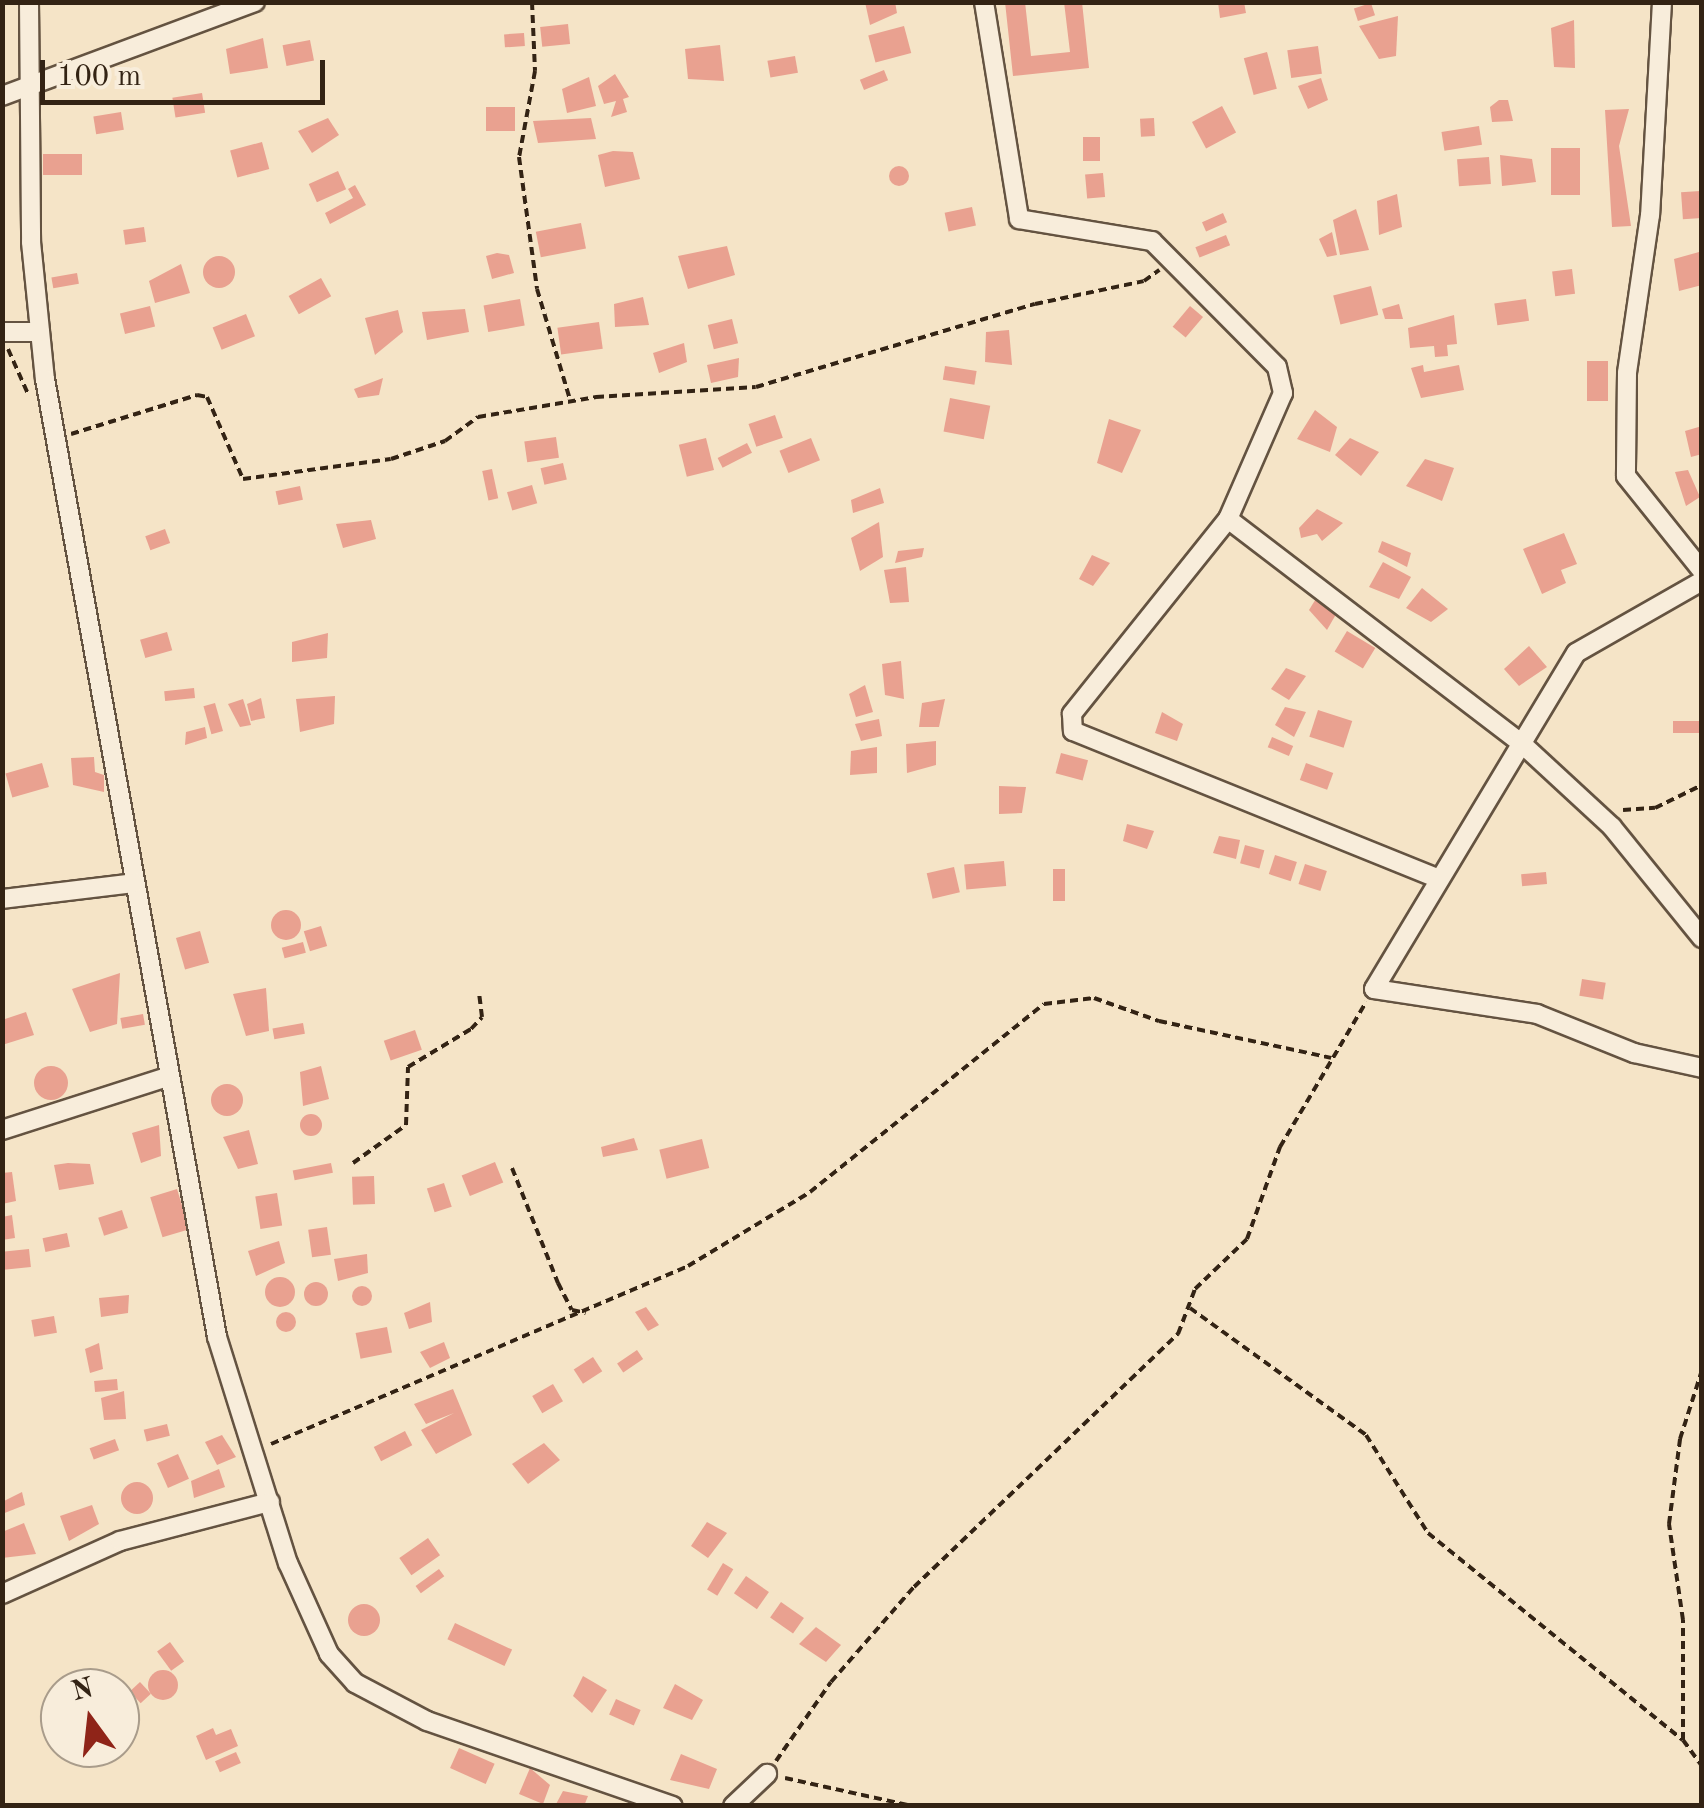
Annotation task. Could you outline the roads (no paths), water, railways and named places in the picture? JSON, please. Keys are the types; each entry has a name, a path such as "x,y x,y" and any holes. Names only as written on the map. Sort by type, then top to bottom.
{"street":[{"path":"30,2 27,87 40,332 53,424 217,1337 310,1622 355,1683 427,1721 673,1806"},
{"path":"2,96 255,2"},
{"path":"984,2 1020,219 1136,233 1257,340 1282,378 1276,412 1228,520 1072,714 1074,731 1436,878"},
{"path":"1662,2 1650,215 1627,373 1626,476 1702,571"},
{"path":"2,332 40,332"},
{"path":"1228,520 1520,742 1612,826 1702,938"},
{"path":"1702,581 1576,653 1436,878 1374,989 1537,1014 1634,1053 1702,1068"},
{"path":"2,900 135,883"},
{"path":"2,1130 168,1077"},
{"path":"2,1594 120,1542 270,1502"},
{"path":"733,1806 767,1774"}]}
